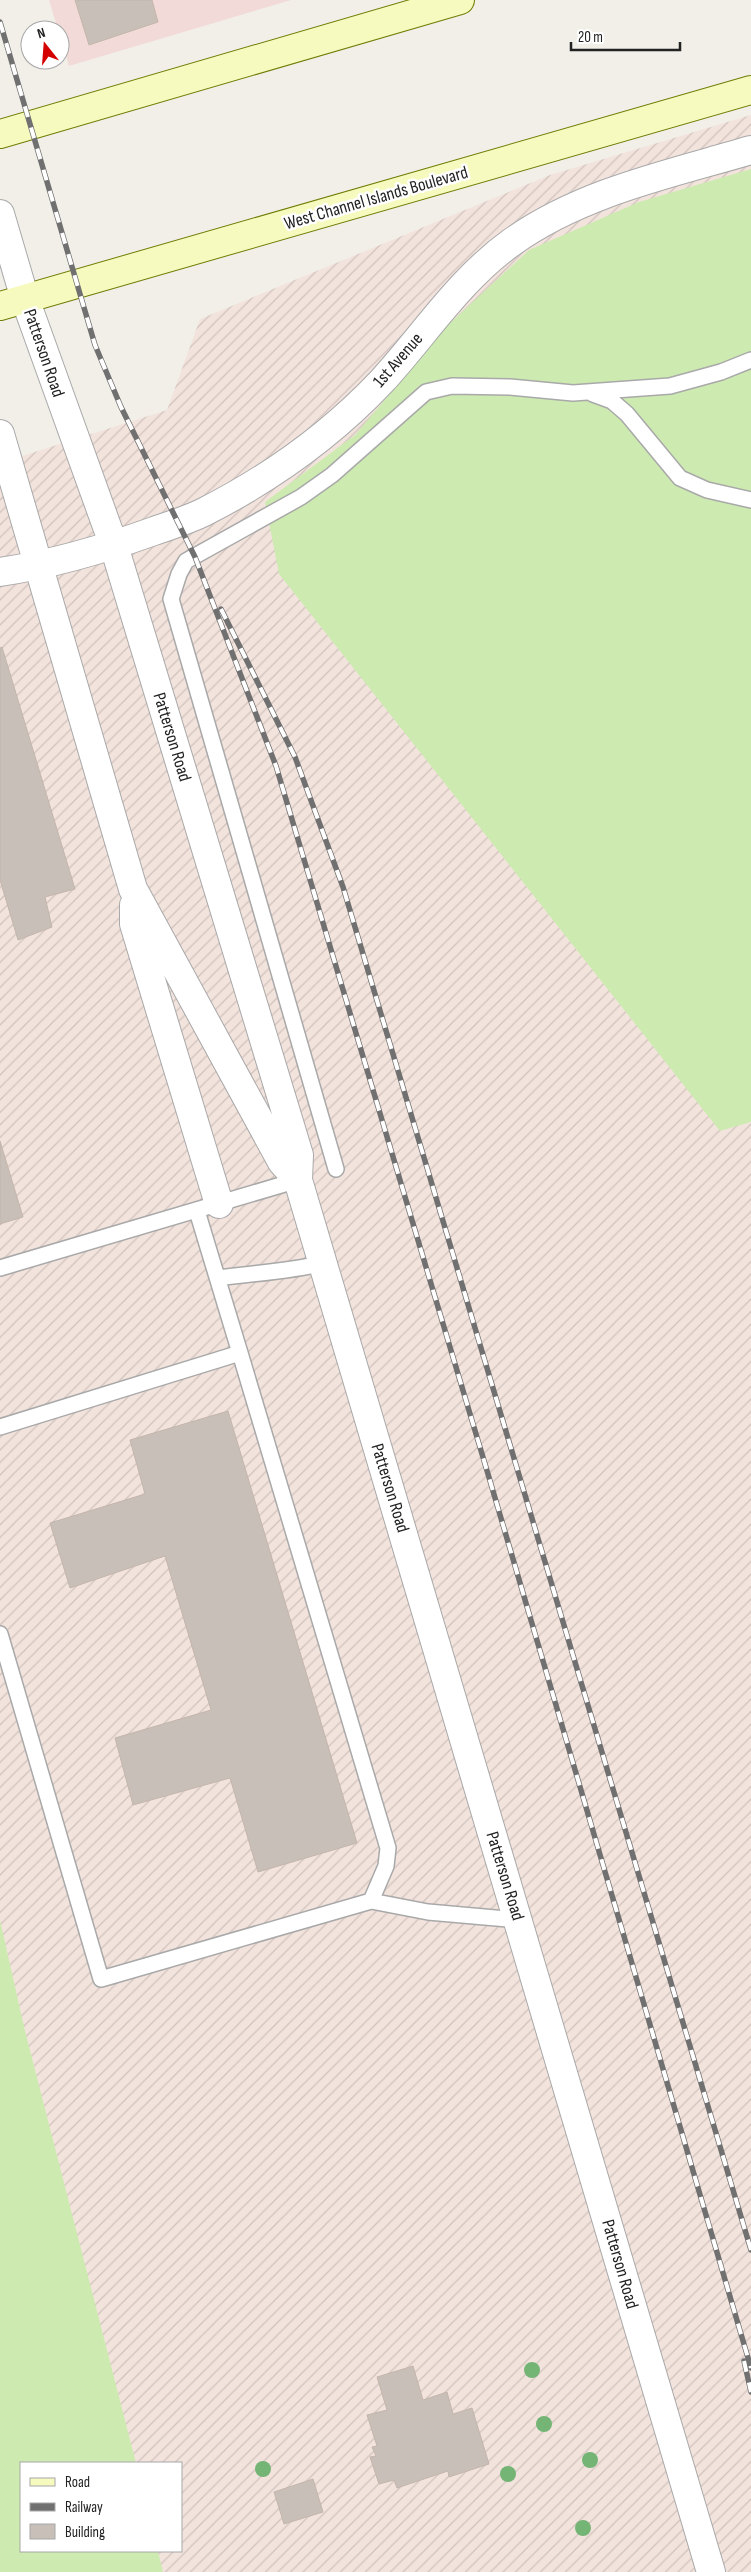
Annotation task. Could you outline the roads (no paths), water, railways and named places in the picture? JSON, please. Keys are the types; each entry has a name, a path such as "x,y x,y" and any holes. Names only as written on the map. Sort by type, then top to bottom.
{"main road":[{"path":"0,134 405,8 460,0"},
{"name":"West Channel Islands Boulevard","path":"13,302 751,90"}],"street":[{"name":"1st Avenue","path":"0,572 40,566 114,546 204,512 292,459 336,423 381,382 455,292 482,266 536,227 612,190 751,150"},
{"name":"Patterson Road","path":"0,214 13,302 114,546 298,1155 298,1180 711,2572"},
{"name":"Patterson Road","path":"0,434 133,889 282,1162 298,1180"},
{"path":"133,889 134,924 208,1208"}],"lane":[{"path":"336,1169 171,599 179,574 186,561 301,498 332,475 426,392 452,386 510,387 573,394 670,386 721,372 751,360"},
{"path":"589,392 612,401 627,414 680,478 707,490 734,497 751,498"},
{"path":"0,1268 298,1180"},
{"path":"208,1208 218,1278 388,1848 386,1866 371,1900"},
{"path":"218,1278 270,1271 296,1270 323,1263"},
{"path":"0,1426 240,1353"},
{"path":"0,1634 101,1979 371,1900 428,1912 518,1920"}],"railway":[{"path":"0,22 95,345 121,407 195,557 276,766 488,1474 751,2368"},
{"path":"221,609 295,757 343,887 751,2250"},
{"path":"744,2361 751,2392"}]}
